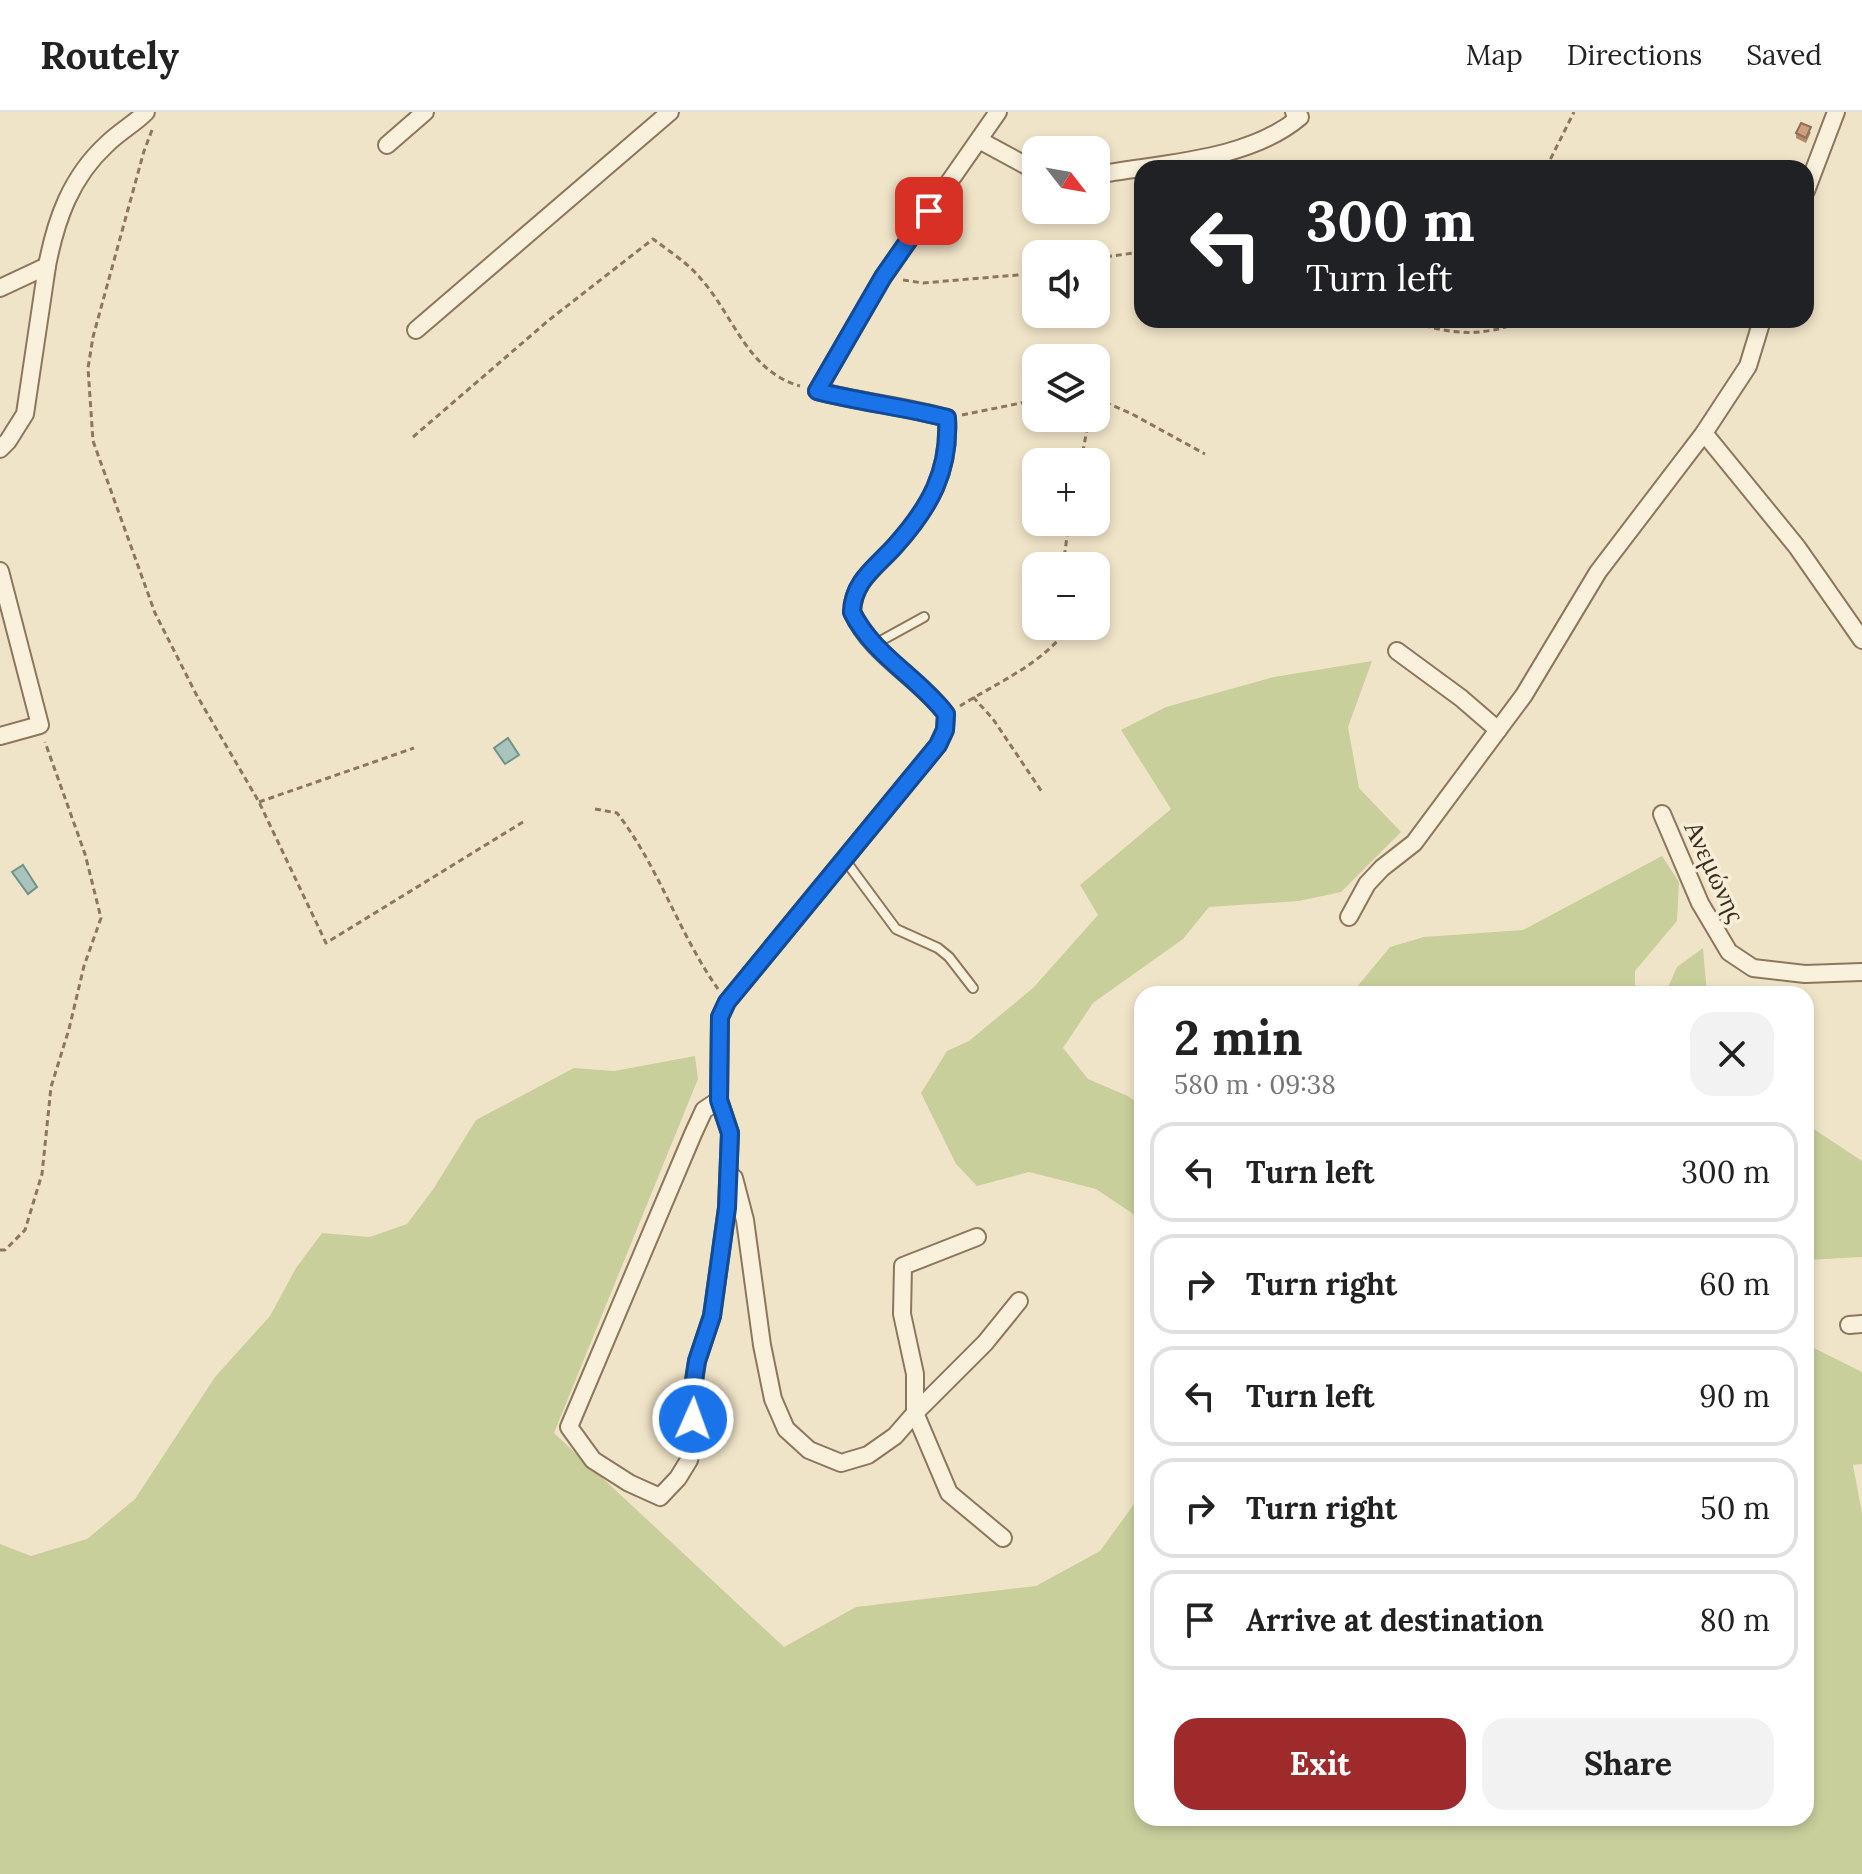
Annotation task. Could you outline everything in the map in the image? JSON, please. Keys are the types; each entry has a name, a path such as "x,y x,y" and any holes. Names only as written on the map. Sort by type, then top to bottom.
{"street":[{"path":"387,145 425,112"},
{"path":"416,330 670,112"},
{"path":"719,1100 704,1110 569,1427 593,1460 629,1483 660,1497 678,1478 689,1460 695,1438 691,1400 697,1361 712,1316 727,1208 730,1133 719,1100 720,1017 727,1002 938,745 945,730 946,714 938,703 874,644 852,612 856,588 925,509 941,476 948,445 947,418 914,409 861,403 817,391 883,277 998,112"},
{"path":"1181,160 1243,149 1282,132 1300,117 1294,112"},
{"path":"1814,170 1836,112"},
{"path":"0,449 25,414 54,229 67,195 83,170 107,144 150,119"},
{"path":"979,140 1022,163"},
{"path":"1110,173 1134,168"},
{"path":"0,288 47,266"},
{"path":"1349,917 1367,884 1414,843 1524,695 1598,572 1704,433 1748,366 1760,328"},
{"path":"1704,433 1797,547 1862,640"},
{"path":"0,571 40,725 0,736"},
{"path":"1397,651 1461,698 1498,730"},
{"name":"Ανεμώνης","path":"1662,814 1700,903 1729,952 1753,968 1805,974 1862,972"},
{"path":"731,1165 745,1220 762,1345 773,1399 786,1429 809,1450 841,1463 868,1455 895,1436 985,1343 1019,1301"},
{"path":"977,1237 903,1266 902,1314 915,1374 915,1413 949,1493 1003,1538"}],"lane":[{"path":"874,644 924,617"},
{"path":"845,860 896,929 938,948 973,988"}],"path":[{"path":"1550,160 1574,112"},
{"path":"150,119 93,337 88,368 93,441 155,613 196,694 259,802 326,943 523,822"},
{"path":"413,437 549,320 653,239 700,277 725,311 749,353 787,383 817,391"},
{"path":"1110,256 1134,253"},
{"path":"883,277 923,283 1022,273"},
{"path":"1435,328 1458,334 1500,328"},
{"path":"947,418 1022,403"},
{"path":"1110,404 1205,454"},
{"path":"946,714 1043,654 1060,640"},
{"path":"973,697 993,719 1042,792"},
{"path":"0,1250 5,1250 25,1230 42,1174 51,1087 84,966 101,918 85,854 40,725"},
{"path":"259,802 414,748"},
{"path":"595,809 617,813 632,833 665,890 701,965 727,1002"}],"green space":[{"path":"1372,661 1348,727 1359,788 1401,832 1341,892 1299,901 1209,907 1183,939 1093,1003 1063,1048 1088,1079 1134,1101 1134,1215 1096,1189 1029,1172 977,1186 956,1164 921,1093 947,1051 969,1041 1033,988 1098,915 1080,885 1171,809 1121,730 1166,707 1274,677"},
{"path":"1662,856 1679,882 1677,921 1635,971 1635,986 1358,986 1390,947 1424,937 1523,930"},
{"path":"1703,948 1706,986 1669,986 1677,967"},
{"path":"695,1056 698,1079 554,1433 784,1647 856,1607 1036,1586 1100,1551 1134,1504 1134,1826 1814,1826 1814,1348 1862,1372 1862,1464 1853,1465 1862,1513 1862,1874 0,1874 0,1544 31,1556 87,1539 135,1499 215,1377 270,1316 296,1268 322,1233 370,1237 407,1224 434,1188 476,1120 574,1068 614,1071"},
{"path":"1814,1129 1862,1161 1862,1257 1814,1260"}],"water":[{"path":"508,738 519,755 505,764 494,748"},
{"path":"23,865 37,887 28,894 12,872"}],"building":[{"path":"1801,123 1811,127 1806,138 1796,133"}],"route":[{"path":"693,1419 691,1400 697,1361 712,1316 731,1165 730,1133 719,1100 720,1017 727,1002 909,782 938,745 945,730 946,714 865,634 852,612 852,601 856,588 925,509 941,476 948,445 947,418 914,409 861,403 817,391 883,277 929,211"}]}
